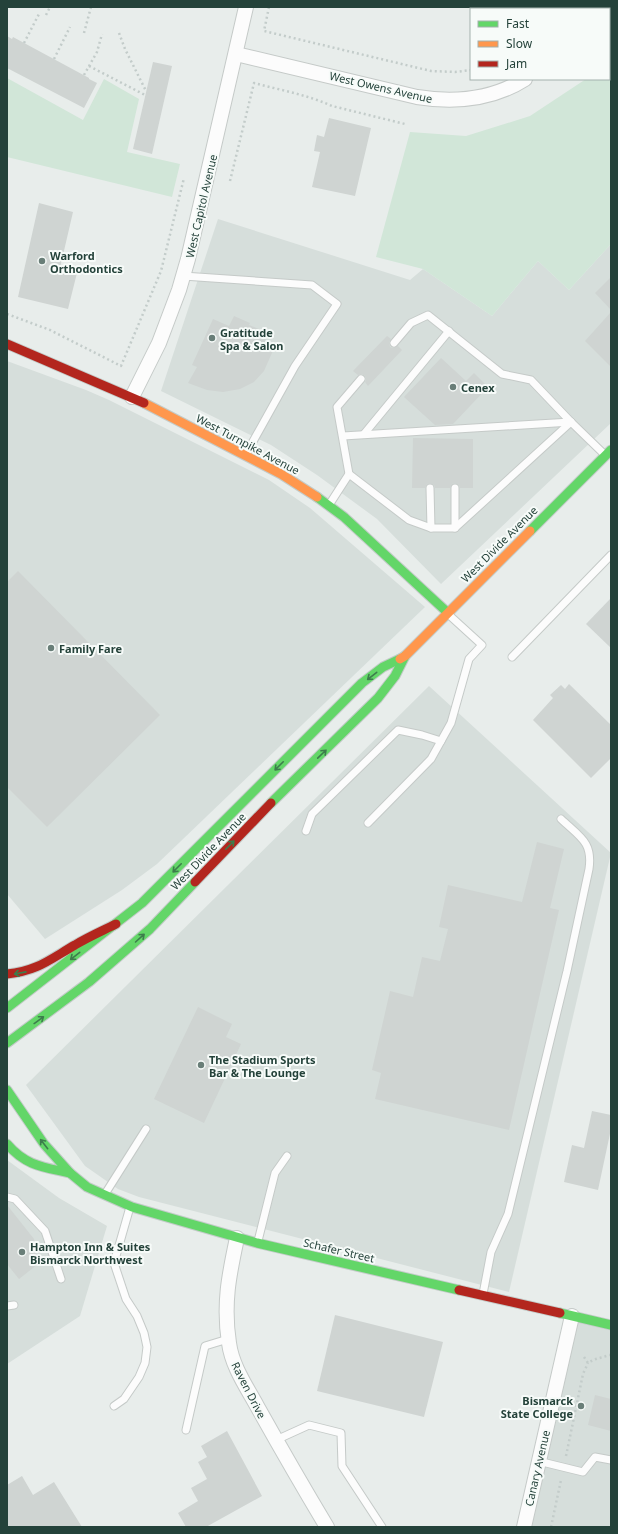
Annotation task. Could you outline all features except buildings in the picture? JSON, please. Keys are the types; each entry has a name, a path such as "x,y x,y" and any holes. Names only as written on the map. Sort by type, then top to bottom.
{"main road":[{"name":"West Turnpike Avenue","path":"7,344 132,397 281,474 329,505 447,612"},
{"name":"West Divide Avenue","path":"7,1043 89,982 150,930 236,838 378,698 395,676 405,656 447,612 608,453"},
{"name":"West Divide Avenue","path":"7,1008 116,924 142,902 362,683 383,667 405,656"},
{"path":"7,974 30,971 44,965 80,942 116,924"},
{"name":"Schafer Street","path":"7,1090 44,1144 70,1173 87,1186 130,1206 257,1243 611,1325"},
{"name":"Schafer Street","path":"9,1147 31,1164 70,1173"}],"street":[{"name":"West Capitol Avenue","path":"132,397 159,343 183,276 199,217 246,7"},
{"name":"West Owens Avenue","path":"236,54 437,100 477,98 507,88 523,80"},
{"name":"Raven Drive","path":"237,1238 226,1292 225,1309 228,1339 237,1369 276,1440 327,1527"},
{"name":"Canary Avenue","path":"524,1527 572,1316"}],"lane":[{"path":"183,276 312,285 337,304 295,366 245,456"},
{"path":"394,343 411,323 428,315 502,374 531,380 571,422 608,453"},
{"path":"364,434 449,331"},
{"path":"329,505 349,474 337,406 361,379"},
{"path":"343,436 571,422"},
{"path":"349,474 409,520 431,528 455,528 571,422"},
{"path":"429,430 429,438"},
{"path":"455,430 455,438"},
{"path":"430,488 431,528"},
{"path":"455,488 455,528"},
{"path":"512,656 611,555"},
{"path":"368,823 431,758 451,723 469,659 482,645 447,612"},
{"path":"306,830 312,814 398,730 441,741"},
{"path":"483,1296 491,1252 506,1220 510,1206 567,971 591,858 590,850 586,842 561,819"},
{"path":"105,1195 146,1129"},
{"path":"257,1243 275,1173 287,1156"},
{"path":"7,1198 15,1200 45,1231 61,1279"},
{"path":"114,1406 124,1399 139,1377 145,1363 147,1347 144,1333 137,1316 126,1299 114,1263 130,1206"},
{"path":"186,1430 205,1346 228,1339"},
{"path":"276,1440 309,1425 341,1433 342,1466 382,1527"},
{"path":"538,1461 583,1472 595,1457 611,1460"}],"path":[{"path":"46,16 50,7"},
{"path":"84,33 91,7"},
{"path":"269,7 264,31 431,71 455,72 470,70"},
{"path":"24,43 40,12"},
{"path":"54,59 70,27"},
{"path":"119,33 125,49 146,91"},
{"path":"84,75 97,52 102,34"},
{"path":"89,66 145,95"},
{"path":"230,180 254,83 321,101 332,106 405,124"},
{"path":"7,314 50,330 121,366 161,271 184,178"},
{"path":"566,1456 583,1374 588,1363 592,1360 601,1359 611,1355"},
{"path":"584,1357 588,1363"},
{"path":"551,1527 561,1480"}],"shaded area":[{"path":"218,219 410,280 423,269 492,316 538,261 569,290 611,244 611,423 441,584 377,519 317,475 271,445 161,391"},
{"path":"7,361 109,400 269,480 310,508 425,607 157,864 122,890 45,939 7,894"},
{"path":"429,686 611,853 509,1292 139,1197 118,1189 85,1166 26,1085"},
{"path":"7,1160 59,1198 107,1226 80,1316 7,1364"},
{"name":"Bismarck State College","path":"572,1316 611,1325 611,1527 524,1527"}],"green space":[{"path":"7,78 83,120 104,79 139,99 127,152 180,164 172,197 7,157"},
{"path":"611,79 611,244 569,290 538,261 492,316 423,269 376,257 410,132 466,136 530,116 584,80"}],"traffic: fast":[{"path":"530,531 611,450"},
{"path":"317,497 344,517 447,612"},
{"path":"271,803 378,698 395,676 405,656"},
{"path":"7,1008 142,903 362,683 383,667 400,659"},
{"path":"7,1043 89,982 150,929 195,882"},
{"path":"7,1090 44,1144 70,1173 87,1187 132,1207 257,1243 459,1290"},
{"path":"7,1144 21,1157 28,1161 43,1167 70,1173"},
{"path":"560,1313 611,1325"}],"traffic: slow":[{"path":"144,403 281,474 317,497"},
{"path":"400,659 405,656 530,531"}],"traffic: jam":[{"path":"7,344 144,403"},
{"path":"195,882 271,803"},
{"path":"7,974 17,973 42,964 85,939 116,924"},
{"path":"459,1290 560,1313"}],"place":[{"name":"Warford Orthodontics","path":"42,261"},
{"name":"Gratitude Spa & Salon","path":"212,338"},
{"name":"Cenex","path":"453,387"},
{"name":"Family Fare","path":"51,648"},
{"name":"The Stadium Sports Bar & The Lounge","path":"201,1065"},
{"name":"Hampton Inn & Suites Bismarck Northwest","path":"22,1252"},
{"name":"Bismarck State College","path":"581,1406"}]}
